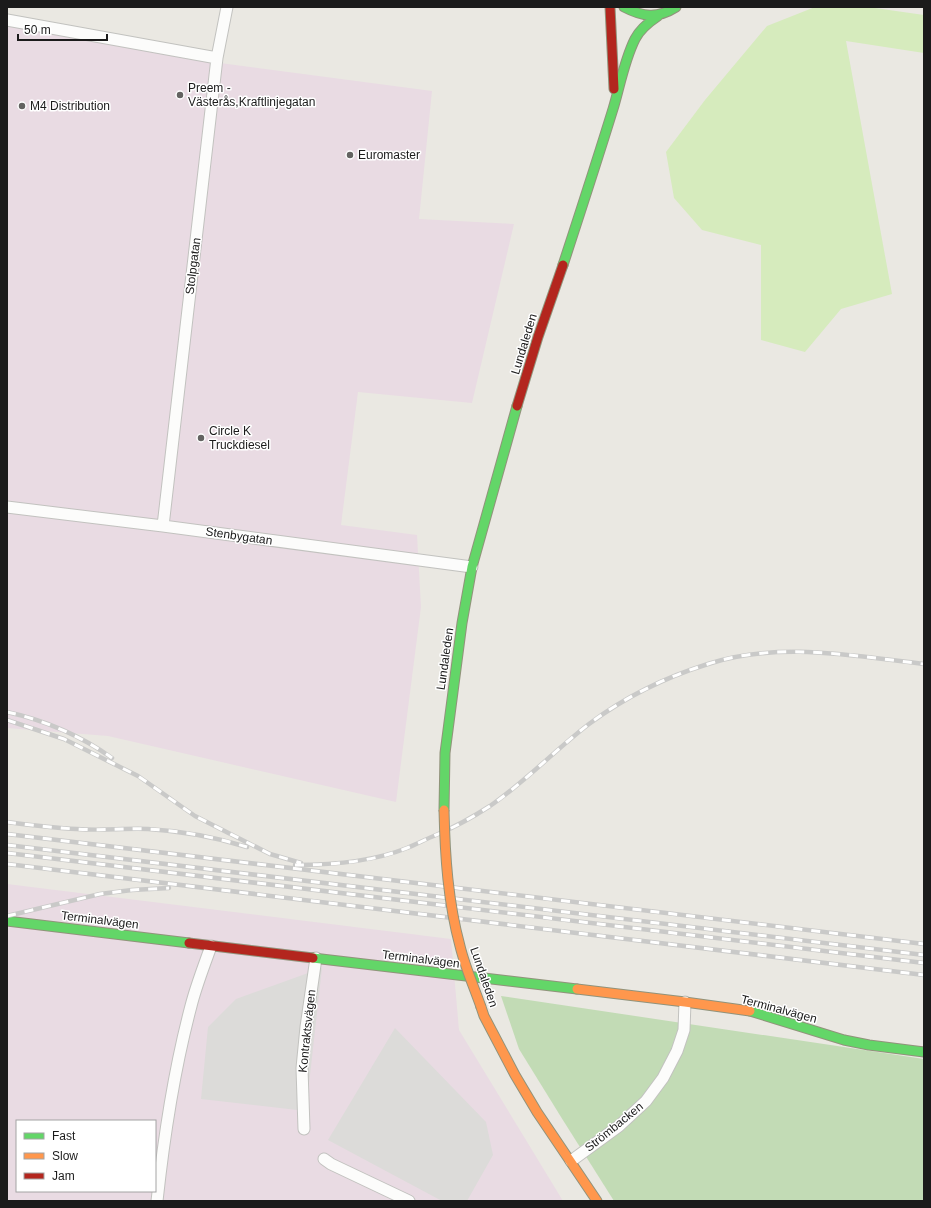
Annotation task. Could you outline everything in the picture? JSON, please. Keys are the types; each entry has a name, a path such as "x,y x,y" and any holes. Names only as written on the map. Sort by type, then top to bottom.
{"main road":[{"name":"Lundaleden","path":"610,7 614,106"},
{"path":"624,7 640,14 658,16"},
{"name":"Lundaleden","path":"597,1201 537,1112 515,1075 484,1016 470,979 460,946 449,891 444,842 445,753 459,646 472,567 538,336 581,211 614,106 626,62 635,40 640,31 649,22 658,16 677,8"},
{"name":"Terminalvägen","path":"7,921 685,1002 748,1011 869,1046 924,1052"}],"street":[{"name":"Stolpgatan","path":"163,526 217,58 227,7"},
{"path":"7,20 217,58"},
{"name":"Stenbygatan","path":"7,507 472,567"},
{"path":"157,1201 169,1109 178,1064 191,1005 211,946"},
{"name":"Kontraktsvägen","path":"304,1129 302,1068 306,1026 316,958"},
{"name":"Strömbacken","path":"571,1161 619,1126 646,1101 663,1078 678,1051 684,1030 685,1002"},
{"path":"324,1159 331,1164 409,1201"}],"shaded area":[{"path":"7,26 220,63 432,91 419,219 514,224 472,403 358,392 341,525 417,535 421,607 396,802 108,736 7,728"},
{"path":"7,884 451,939 459,1030 563,1201 7,1201"},
{"path":"322,968 306,1111 201,1099 208,1027 236,999"},
{"path":"395,1028 486,1122 493,1155 467,1201 442,1201 328,1140"}],"green space":[{"path":"815,7 868,7 924,15 924,53 846,41 892,294 841,309 805,352 761,340 761,245 702,230 674,198 666,152 705,100 767,26"},
{"path":"501,996 924,1059 924,1201 614,1201 519,1049"}],"railway":[{"path":"295,865 352,862 380,857 407,848 450,829 464,822 503,797 576,734 603,714 646,689 692,669 735,657 762,653 789,652 843,654 924,664"},
{"path":"7,712 35,719 62,730 88,743 112,758"},
{"path":"7,720 64,739 138,776 195,816 270,854 301,863"},
{"path":"7,822 86,830 148,829 173,831 211,837 247,847"},
{"path":"7,834 924,944"},
{"path":"7,845 924,955"},
{"path":"7,853 924,963"},
{"path":"7,864 924,975"},
{"path":"7,916 100,894 132,890 169,888"}],"traffic: fast":[{"path":"624,7 644,15 656,15 676,7"},
{"path":"563,265 616,100 631,47 642,29 658,16"},
{"path":"444,810 445,753 462,623 472,567 517,406"},
{"path":"7,921 189,943"},
{"path":"313,958 577,989"},
{"path":"750,1011 844,1040 869,1045 924,1052"}],"traffic: slow":[{"path":"444,810 446,862 456,929 462,954 481,1007"},
{"path":"577,989 750,1011"},
{"path":"481,1007 484,1016 515,1075 537,1112 597,1201"}],"traffic: jam":[{"path":"610,7 614,89"},
{"path":"517,406 538,337 563,265"},
{"path":"189,943 313,958"}],"place":[{"name":"Preem - Västerås,Kraftlinjegatan","path":"180,95"},
{"name":"M4 Distribution","path":"22,106"},
{"name":"Euromaster","path":"350,155"},
{"name":"Circle K Truckdiesel","path":"201,438"}]}
